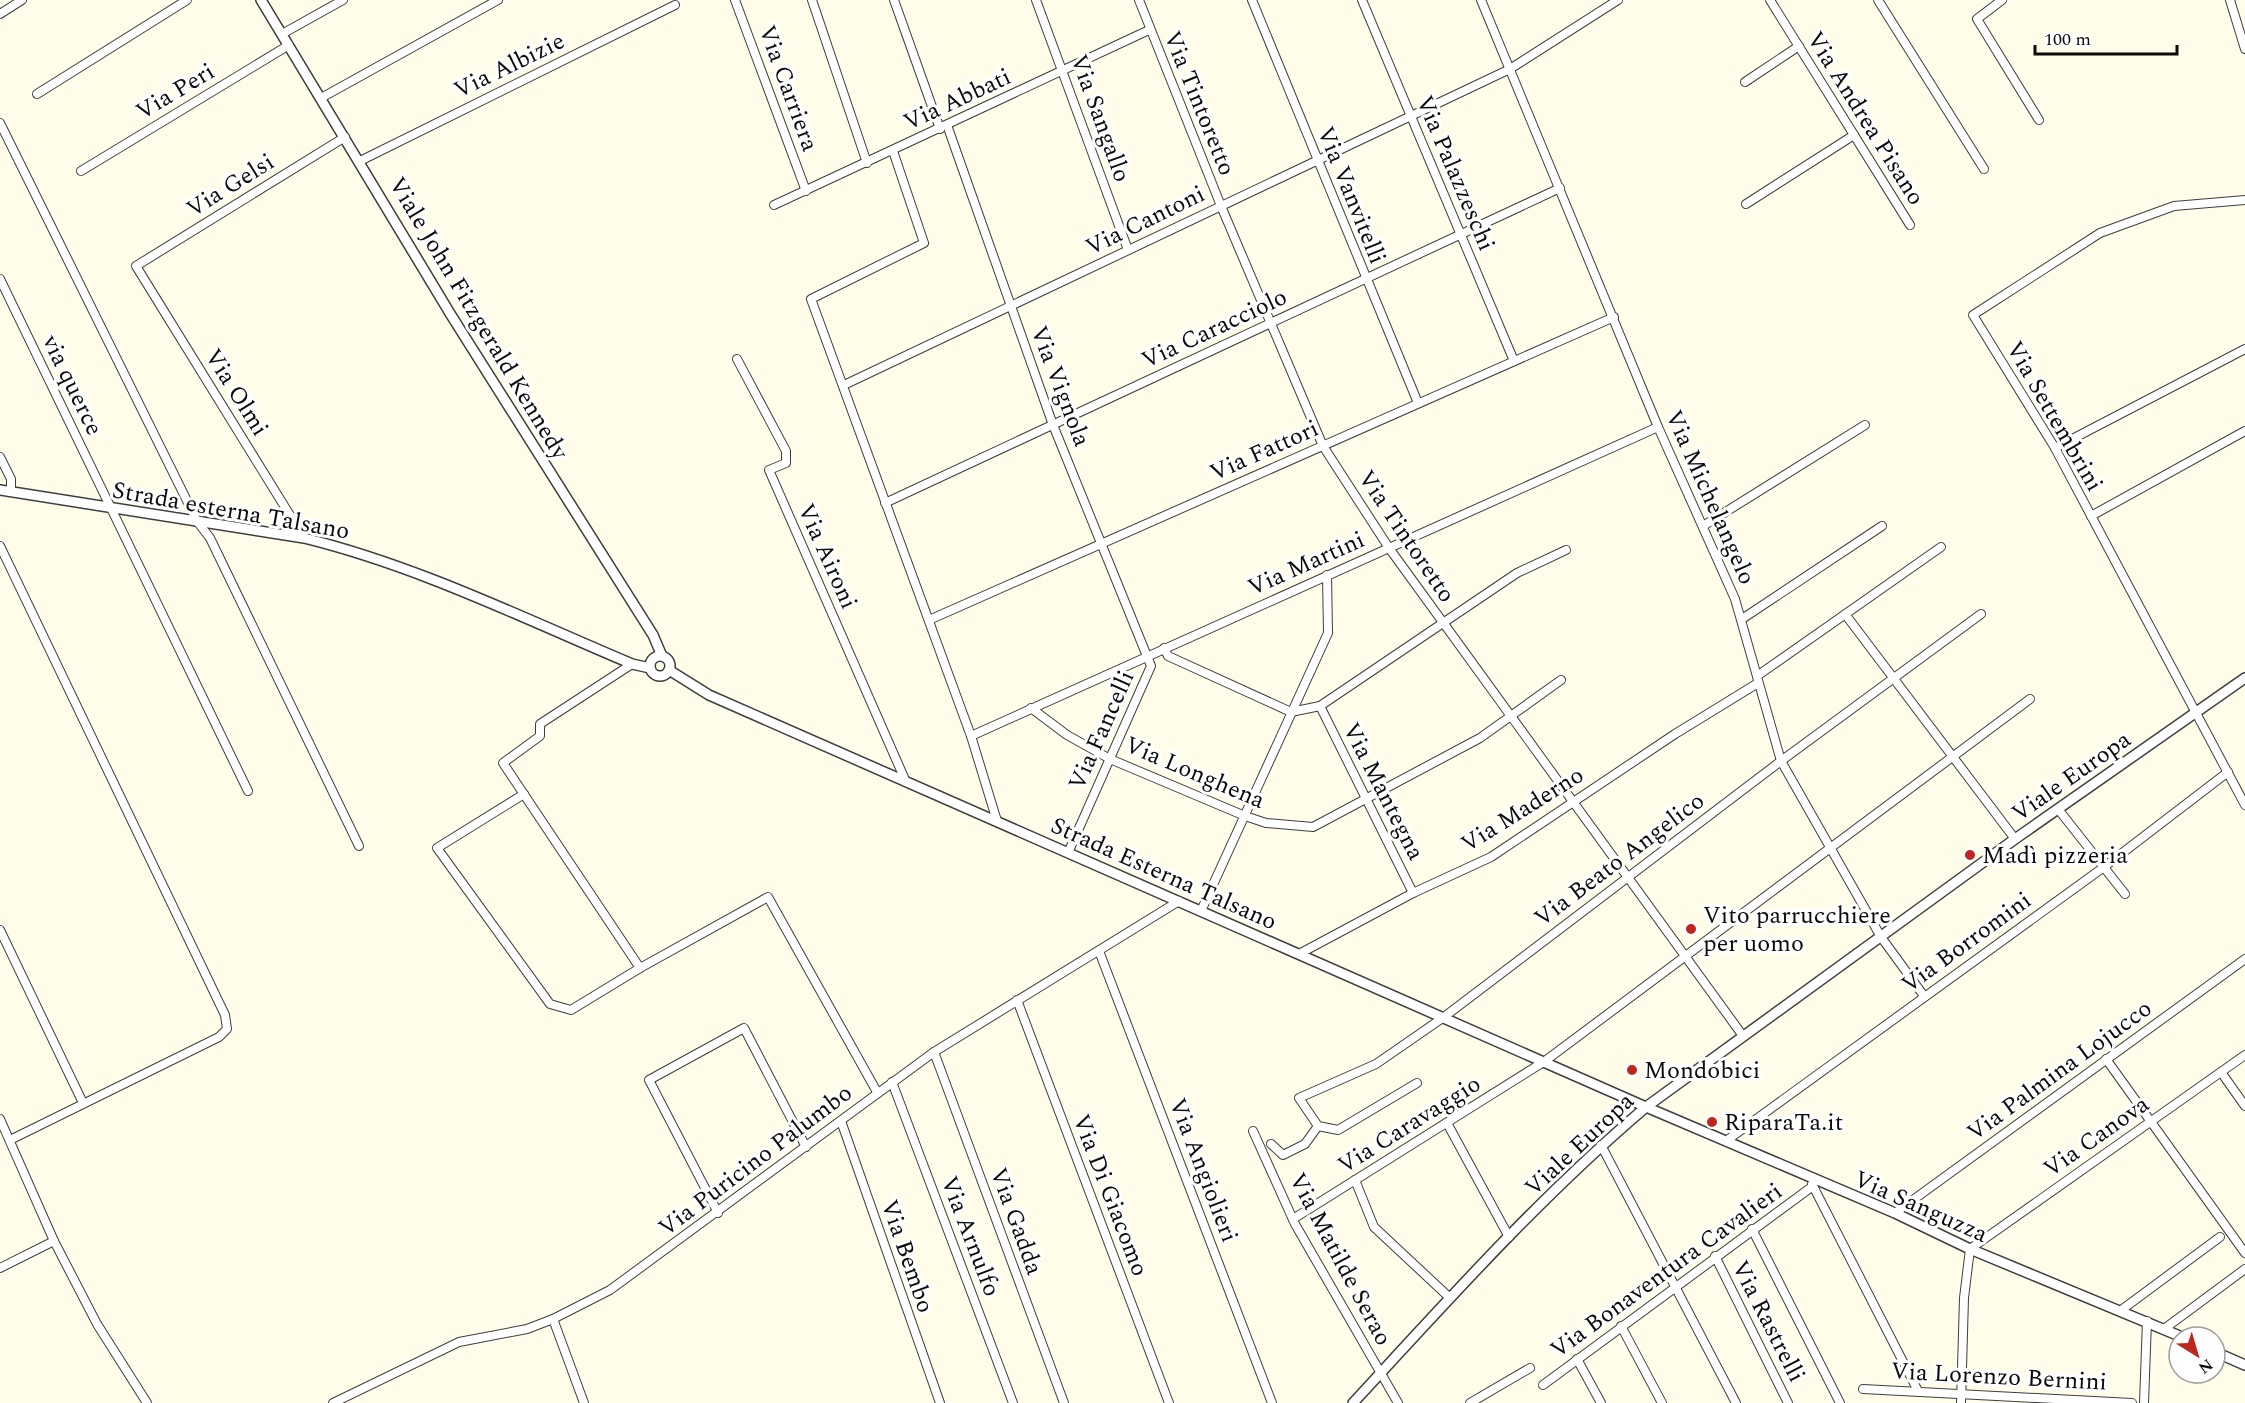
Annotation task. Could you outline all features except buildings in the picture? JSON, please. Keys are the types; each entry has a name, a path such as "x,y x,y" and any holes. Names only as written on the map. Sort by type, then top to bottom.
{"street":[{"path":"0,14 22,0"},
{"path":"37,94 187,0"},
{"name":"Viale John Fitzgerald Kennedy","path":"261,0 451,315 653,635 662,656"},
{"path":"282,34 344,0"},
{"path":"321,98 498,0"},
{"name":"Via Carriera","path":"735,0 806,190"},
{"path":"812,0 867,163"},
{"name":"Via Vignola","path":"894,0 944,127 1053,425 1148,656"},
{"name":"Via Sangallo","path":"1036,0 1128,250"},
{"name":"Via Tintoretto","path":"1140,0 1149,30 1221,206 1323,446 1389,548 1743,1036"},
{"name":"Via Vanvitelli","path":"1252,0 1418,403"},
{"name":"Via Palazzeschi","path":"1362,0 1514,361"},
{"name":"Via Michelangelo","path":"1481,0 1658,427 1742,619 1781,761 1881,937 1924,996"},
{"name":"Via Cantoni","path":"844,385 1510,69 1618,0"},
{"name":"Via Andrea Pisano","path":"1770,0 1910,225"},
{"path":"1878,0 1984,169"},
{"path":"2002,0 1977,19 2039,120"},
{"path":"2230,0 2245,49"},
{"name":"Via Albizie","path":"360,161 675,5"},
{"name":"Via Abbati","path":"774,205 1149,30"},
{"name":"Via Peri","path":"81,171 289,45"},
{"path":"1744,82 1799,46"},
{"path":"0,123 197,521 210,538 359,846"},
{"path":"1746,204 1854,135"},
{"name":"Via Gelsi","path":"136,266 345,137"},
{"path":"893,151 924,243 811,299 971,736 997,821"},
{"name":"Via Caracciolo","path":"885,503 1560,188"},
{"name":"Via Settembrini","path":"2244,801 2055,448 1972,315 2100,233 2174,206 2245,200"},
{"name":"Via Olmi","path":"136,266 304,538"},
{"name":"via querce","path":"0,279 248,791"},
{"name":"Via Fattori","path":"929,620 1614,317"},
{"path":"2055,448 2245,349"},
{"name":"Via Aironi","path":"737,358 786,451 786,463 769,470 906,782"},
{"path":"1703,526 1865,425"},
{"name":"Via Martini","path":"971,736 1658,427"},
{"path":"2091,516 2245,431"},
{"path":"0,457 11,479 11,492"},
{"name":"Strada esterna Talsano","path":"0,490 304,538 348,549 412,572 632,664 650,668"},
{"path":"1742,619 1882,526"},
{"path":"0,546 225,1015 227,1029 219,1037 10,1140"},
{"name":"Via Maderno","path":"1299,954 1413,892 1491,857 1757,680 1845,614 1941,547"},
{"path":"1164,648 1168,656 1291,712 1320,706 1517,573 1566,550"},
{"path":"1201,910 1328,633 1327,575"},
{"path":"1845,614 2015,839"},
{"name":"Via Beato Angelico","path":"1318,1126 1299,1098 1376,1064 1444,1017 1781,761 1981,614"},
{"path":"662,656 669,662 669,670 657,676 650,668 653,659 662,656"},
{"name":"Via Fancelli","path":"1068,853 1151,666 1148,656"},
{"path":"632,664 540,724 540,735 503,764 640,968"},
{"name":"Strada Esterna Talsano","path":"669,670 710,695 1646,1107"},
{"name":"Viale Europa","path":"1353,1403 1509,1237 1601,1145 1646,1107 2015,839 2245,678"},
{"name":"Via Longhena","path":"1031,708 1067,735 1110,759 1266,824 1312,827 1480,738 1561,680"},
{"name":"Via Caravaggio","path":"1293,1219 1545,1061 2030,699"},
{"name":"Via Mantegna","path":"1320,706 1413,892"},
{"name":"Via Borromini","path":"1726,1141 2104,867 2228,772"},
{"path":"524,794 437,848 550,1004 571,1010 640,968 768,897 877,1092"},
{"path":"2058,809 2125,894"},
{"name":"Via Puricino Palumbo","path":"333,1403 459,1342 527,1329 553,1319 610,1290 718,1213 877,1092 934,1052 1179,901"},
{"path":"0,930 83,1103"},
{"name":"Via Angiolieri","path":"1099,951 1272,1403"},
{"name":"Via Palmina Lojucco","path":"1895,1213 2245,959"},
{"name":"Via Di Giacomo","path":"1017,1000 1169,1403"},
{"path":"718,1213 649,1080 744,1028 806,1147"},
{"name":"Via Gadda","path":"934,1052 1064,1403"},
{"name":"Via Canova","path":"1970,1249 2245,1055"},
{"path":"2106,1059 2245,1253"},
{"path":"2222,1072 2245,1106"},
{"name":"Via Arnulfo","path":"892,1082 1013,1403"},
{"path":"1271,1144 1283,1155 1305,1144 1318,1126 1338,1130 1417,1083"},
{"name":"Via Sanguzza","path":"1646,1107 1726,1141 1812,1183 1895,1213 1970,1249 2167,1330"},
{"path":"0,1119 54,1240 97,1324 147,1403"},
{"name":"Via Bembo","path":"841,1121 940,1403"},
{"path":"1447,1123 1509,1237"},
{"name":"Via Matilde Serao","path":"1253,1131 1293,1219 1398,1403"},
{"path":"1601,1145 1736,1403"},
{"path":"1355,1180 1374,1227 1450,1298"},
{"path":"1812,1183 1918,1391"},
{"name":"Via Bonaventura Cavalieri","path":"1543,1385 1812,1183"},
{"path":"1752,1229 1840,1403"},
{"path":"2120,1311 2220,1237"},
{"path":"0,1268 54,1240"},
{"path":"1961,1403 1964,1298 1970,1249"},
{"name":"Via Rastrelli","path":"1715,1256 1788,1403"},
{"path":"2164,1329 2245,1269"},
{"path":"553,1319 584,1403"},
{"path":"2144,1403 2147,1321"},
{"path":"1622,1326 1662,1403"},
{"path":"2227,1357 2245,1365"},
{"path":"1577,1359 1600,1403"},
{"path":"1470,1403 1530,1368"},
{"name":"Via Lorenzo Bernini","path":"1863,1389 2132,1403"}],"place":[{"name":"Madì pizzeria","path":"1970,855"},
{"name":"Vito parrucchiere per uomo","path":"1691,929"},
{"name":"Mondobici","path":"1632,1070"},
{"name":"RiparaTa.it","path":"1712,1122"}]}
